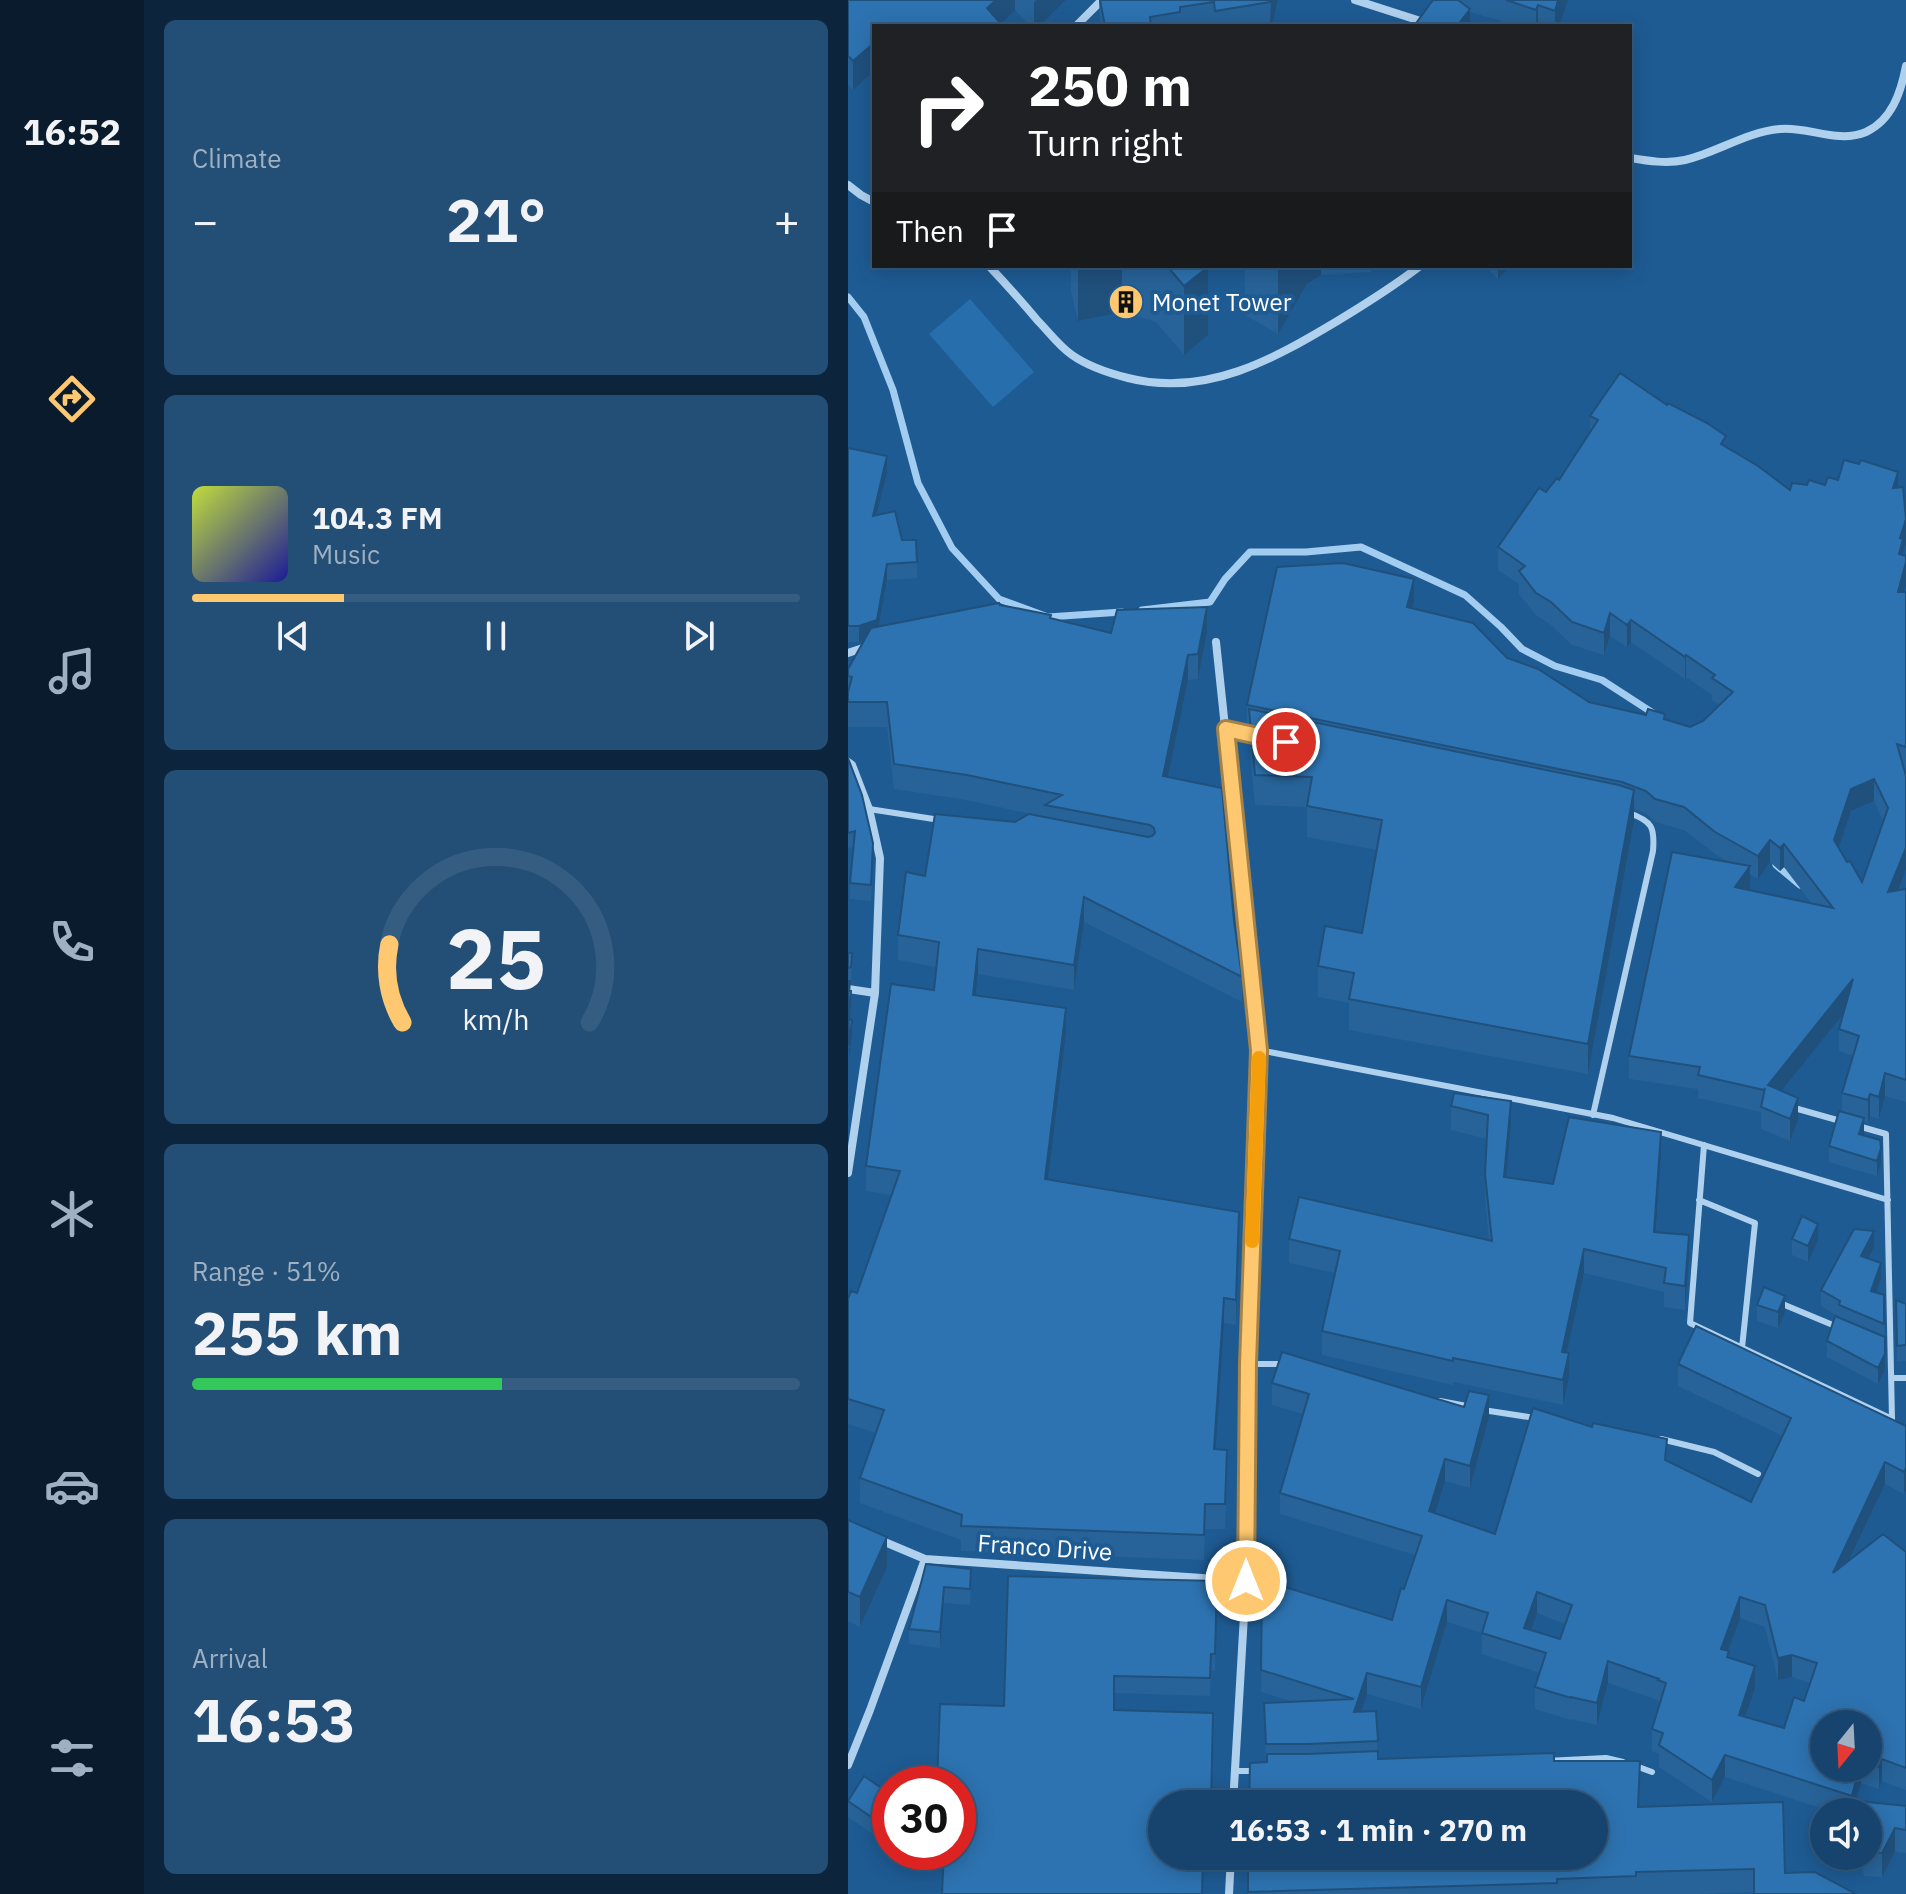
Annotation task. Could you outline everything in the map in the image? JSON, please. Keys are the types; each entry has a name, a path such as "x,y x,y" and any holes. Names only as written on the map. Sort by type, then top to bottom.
{"street":[{"path":"1078,24 1102,0"},
{"path":"1355,0 1430,24"},
{"path":"1632,158 1667,162 1683,160 1752,135 1783,129 1838,136 1867,132 1895,104 1906,66"},
{"path":"848,185 872,201"},
{"path":"991,268 1071,354 1094,368 1115,375 1172,385 1216,379 1262,363 1318,333 1417,268"},
{"path":"848,653 882,642"},
{"path":"1216,642 1259,1050 1248,1364 1246,1581 1233,1790"},
{"path":"848,762 852,765 869,809 880,858 875,993 848,1173"},
{"path":"848,989 875,993"},
{"name":"Franco Drive","path":"875,1538 925,1559 1246,1581"},
{"path":"848,1765 925,1559"},
{"path":"1229,1894 1230,1870"}],"lane":[{"path":"1226,729 1256,735"},
{"path":"869,809 942,820"},
{"path":"1593,1115 1653,851 1651,824 1642,817 1621,810"},
{"path":"1259,1050 1613,1118 1888,1200"},
{"path":"1704,1145 1690,1323 1892,1419 1886,1134 1798,1109"},
{"path":"1699,1200 1755,1223 1742,1348"},
{"path":"1748,1290 1762,1296"},
{"path":"1777,1302 1848,1331"},
{"path":"1877,1343 1891,1349"},
{"path":"1248,1364 1284,1363 1297,1367"},
{"path":"1892,1378 1906,1378"},
{"path":"1433,1399 1549,1420"},
{"path":"1658,1438 1714,1452 1758,1474"},
{"path":"1536,1762 1606,1758 1652,1772"},
{"path":"1234,1771 1262,1771"}],"shaded area":[{"path":"970,299 1034,372 993,407 929,334"}],"building":[{"path":"848,0 996,0 987,8 1001,24 872,24 872,45 853,61 848,56"},
{"path":"1100,0 1271,0 1215,11 1214,2 1180,7 1180,12 1150,17 1151,24 1105,24"},
{"path":"1433,0 1458,0 1470,9 1459,24 1415,24"},
{"path":"1506,0 1558,0 1555,11 1538,5 1536,10"},
{"path":"1169,268 1207,268 1184,286"},
{"path":"1620,373 1667,405 1707,423 1726,436 1721,444 1790,490 1792,483 1807,485 1809,480 1825,485 1828,477 1838,480 1844,460 1859,464 1861,460 1898,472 1893,488 1903,487 1906,519 1899,554 1906,556 1906,562 1898,592 1906,592 1906,747 1897,744 1906,776 1906,848 1888,892 1906,889 1906,1080 1885,1073 1879,1097 1870,1094 1868,1100 1842,1093 1859,1036 1839,1029 1853,979 1768,1085 1798,1098 1790,1119 1761,1107 1765,1088 1698,1075 1700,1067 1629,1056 1672,852 1750,866 1735,887 1833,908 1784,844 1780,848 1770,840 1758,856 1715,832 1684,807 1655,799 1646,791 1622,782 1247,705 1277,567 1343,563 1414,579 1407,607 1473,623 1507,658 1538,669 1589,702 1646,715 1648,709 1665,714 1664,719 1690,727 1703,721 1733,692 1712,678 1715,675 1631,620 1627,625 1610,613 1604,633 1572,622 1551,602 1536,593 1519,571 1525,566 1498,547 1539,488 1546,492 1557,478 1559,480 1598,420 1590,416","holes":["1874,779 1888,808 1862,882 1834,840 1851,789"]},
{"path":"848,448 887,456 873,516 895,511 902,540 916,540 917,562 887,564 877,620 859,626 848,626"},
{"path":"999,603 1111,633 1117,610 1207,607 1198,654 1188,655 1163,776 1222,788 1242,977 1084,897 1074,965 978,949 973,995 1066,1008 1045,1179 1239,1212 1236,1300 1224,1298 1214,1449 1227,1450 1225,1504 1205,1504 1204,1535 961,1526 962,1515 860,1478 884,1410 848,1399 848,1299 851,1291 857,1293 900,1171 866,1166 891,984 934,990 939,942 898,935 906,872 925,876 935,814 1015,822 1029,814 1148,837 1155,833 1150,825 1045,805 1062,795 967,775 894,764 887,702 848,702 852,677 848,676 848,669 871,628"},
{"path":"1249,709 1634,790 1588,1044 1349,999 1354,973 1318,966 1325,926 1362,933 1382,820 1307,806 1312,777 1255,775"},
{"path":"848,758 862,795 873,843 871,885 850,883 855,831 848,833"},
{"path":"848,953 852,953 851,967 848,968"},
{"path":"848,981 851,991 849,1019 852,1020 849,1045"},
{"path":"1454,1093 1511,1101 1504,1177 1553,1184 1569,1117 1661,1132 1654,1232 1689,1235 1685,1286 1664,1283 1666,1268 1584,1249 1562,1352 1569,1353 1563,1380 1453,1358 1453,1361 1322,1331 1340,1251 1289,1239 1299,1197 1492,1241 1485,1174 1488,1115 1451,1106"},
{"path":"1839,1111 1864,1118 1859,1134 1880,1140 1877,1161 1829,1146"},
{"path":"1802,1216 1818,1224 1808,1246 1792,1239"},
{"path":"1854,1229 1874,1231 1861,1256 1881,1263 1871,1291 1884,1295 1884,1324 1839,1305 1840,1301 1821,1290"},
{"path":"1764,1287 1785,1296 1778,1312 1757,1305"},
{"path":"1896,1300 1906,1304 1906,1345 1897,1346"},
{"path":"1835,1316 1885,1337 1885,1354 1878,1368 1827,1341"},
{"path":"1696,1326 1906,1426 1906,1468 1904,1472 1885,1462 1833,1573 1883,1534 1906,1552 1906,1768 1882,1759 1882,1710 1810,1710 1810,1782 1856,1782 1852,1796 1725,1755 1712,1780 1659,1745 1663,1733 1652,1729 1666,1683 1608,1661 1597,1703 1535,1687 1546,1653 1482,1633 1488,1613 1447,1600 1421,1687 1367,1673 1354,1712 1376,1711 1378,1741 1266,1744 1264,1703 1354,1699 1261,1670 1262,1580 1392,1620 1422,1536 1280,1493 1309,1394 1272,1383 1282,1352 1464,1407 1469,1391 1489,1395 1470,1466 1445,1459 1429,1511 1495,1534 1533,1408 1592,1427 1593,1423 1667,1439 1665,1460 1751,1502 1791,1418 1678,1364","holes":["1537,1592 1572,1605 1560,1639 1524,1628","1740,1597 1765,1605 1778,1658 1792,1655 1817,1663 1804,1701 1794,1697 1784,1728 1739,1715 1755,1666 1727,1657 1729,1651 1721,1649"]},
{"path":"848,1520 887,1537 860,1597 848,1592"},
{"path":"926,1564 971,1569 970,1589 944,1587 940,1632 909,1629"},
{"path":"1008,1576 1217,1581 1215,1654 1211,1654 1210,1678 1114,1676 1114,1710 1213,1713 1211,1790 1148,1790 1148,1870 1203,1870 1202,1894 942,1894 943,1870 976,1870 976,1766 938,1766 940,1704 1004,1706"},
{"path":"1378,1751 1378,1759 1554,1753 1554,1761 1640,1761 1638,1807 1783,1802 1785,1873 1815,1872 1856,1894 1754,1894 1754,1869 1636,1872 1636,1876 1557,1879 1557,1883 1248,1892 1248,1870 1608,1870 1608,1790 1249,1790 1250,1763 1267,1762 1267,1754"},
{"path":"864,1776 872,1782 872,1817 848,1801"},
{"path":"1882,1804 1906,1806 1906,1830 1895,1828 1882,1853"}],"waterway":[{"path":"848,297 864,317 893,390 918,483 952,548 999,599 1048,617 1122,612"},
{"path":"1142,610 1210,602 1225,579 1250,552 1306,552 1361,547 1465,595 1522,649 1555,666 1602,680 1656,715"},
{"path":"1776,865 1800,885"}],"slow traffic":[{"path":"1252,1241 1259,1058"}],"place":[{"name":"Monet Tower","path":"1126,302"}],"route":[{"path":"1246,1581 1248,1364 1259,1050 1226,729 1286,742"}]}
